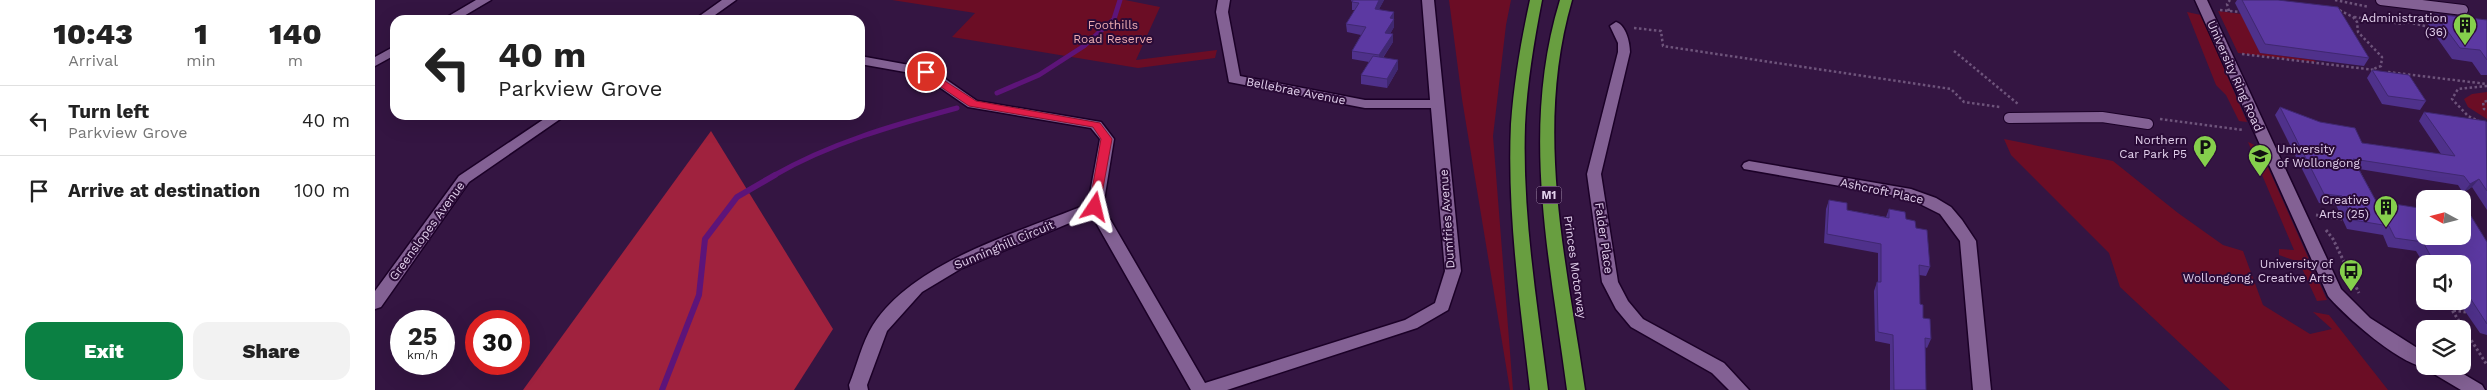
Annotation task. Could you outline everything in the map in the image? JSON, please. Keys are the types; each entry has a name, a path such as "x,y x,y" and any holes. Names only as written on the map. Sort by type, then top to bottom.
{"highway":[{"name":"M1","path":"1536,0 1527,44 1518,142 1520,220 1539,390"},
{"path":"1559,19 1562,0"},
{"name":"Princes Motorway","path":"1566,0 1559,19 1545,104 1546,170 1576,390"}],"street":[{"path":"457,15 485,0"},
{"path":"708,15 731,0"},
{"name":"Bellebrae Avenue","path":"1224,0 1222,12 1234,79 1365,104 1437,104"},
{"name":"Dumfries Avenue","path":"1205,390 1411,324 1442,306 1453,271 1428,0"},
{"name":"University Ring Road","path":"2201,0 2334,292 2350,310 2371,328 2416,356"},
{"name":"Falder Place","path":"1616,26 1624,44 1624,52 1594,174 1610,282 1621,306 1637,323 1718,368 1740,390"},
{"path":"377,59 390,52"},
{"path":"865,61 926,72 973,104 1096,125 1107,139 1095,207 1199,390"},
{"name":"Greenslopes Avenue","path":"375,303 464,180 552,120"},
{"name":"Ashcroft Place","path":"1749,166 1911,194 1929,200 1947,210 1959,224 1968,241 1982,390"},
{"name":"Sunninghill Circuit","path":"859,390 858,385 880,328 916,288 956,264 1095,207"},
{"path":"2450,375 2476,390"}],"lane":[{"path":"2381,0 2463,10"},
{"path":"2009,118 2102,117 2148,124"}],"path":[{"path":"2229,11 2227,4 2230,0"},
{"path":"2335,0 2357,3 2375,9"},
{"path":"2330,7 2343,10 2353,17 2357,22 2357,32 2382,57 2381,66 2370,70"},
{"path":"2216,9 2240,12"},
{"path":"2407,22 2434,29"},
{"path":"1616,26 1661,31 1663,46 1951,89 1964,102 2004,108"},
{"path":"1954,52 1958,52 2021,106"},
{"path":"2236,53 2487,85"},
{"path":"2487,85 2458,89 2452,99 2468,116 2487,125"},
{"path":"2487,101 2483,102 2484,109 2487,111"},
{"path":"2310,214 2342,219"},
{"path":"2466,312 2452,310 2487,365"}],"green space":[{"name":"Foothills Road Reserve","path":"892,0 1125,0 1160,7 1136,60 1217,50 1215,58 1138,68 952,37 975,13"},
{"path":"1449,0 1511,0 1506,25 1493,136 1513,390 1510,390 1462,99"},
{"path":"2218,11 2241,14 2260,53 2314,60 2316,62 2238,53"},
{"path":"2187,12 2201,15 2247,122 2239,121 2226,95 2216,85"},
{"path":"2487,92 2487,119 2468,107 2464,99 2472,94"},
{"path":"2004,139 2113,161 2178,213 2223,245 2243,251 2263,305 2310,334 2332,329 2313,312 2329,315 2388,390 2230,390 2120,287 2109,253 2011,155"},
{"path":"2248,142 2259,147 2327,300 2317,301 2299,262 2279,255 2279,249 2294,250"}],"shaded area":[{"path":"711,131 833,329 794,390 523,390"}],"building":[{"path":"1353,0 1379,0 1375,9 1394,12 1390,18 1394,19 1385,33 1393,34 1379,55 1352,51 1366,27 1346,24 1359,3 1352,2"},
{"path":"2242,0 2278,0 2338,7 2369,58 2265,44"},
{"path":"2435,14 2487,20 2487,60 2480,50 2460,48"},
{"path":"1373,56 1398,60 1387,79 1361,75"},
{"path":"2372,70 2409,75 2426,101 2388,96"},
{"path":"2280,107 2320,122 2355,128 2362,143 2455,156 2424,112 2486,121 2487,191 2479,179 2470,184 2464,176 2353,159 2376,201 2416,208 2416,241 2395,238 2389,226 2353,220 2342,196 2324,194"},
{"path":"1829,200 1847,203 1847,210 1889,218 1889,209 1905,212 1906,219 1915,221 1916,228 1927,230 1930,267 1919,265 1920,304 1923,305 1923,318 1930,319 1931,339 1925,338 1926,390 1894,390 1893,335 1878,332 1877,282 1881,282 1881,244 1827,234"},
{"path":"2471,216 2487,242 2487,324 2471,299 2471,255 2430,255 2425,245 2471,245"}],"waterway":[{"path":"997,93 1039,75 1084,46 1114,19 1120,0"},
{"path":"773,176 840,144 886,128 957,108"},
{"path":"662,390 699,295 705,239 737,197 775,175"}],"place":[{"name":"Administration (36)","path":"2465,46"},
{"name":"Northern Car Park P5","path":"2205,168"},
{"name":"University of Wollongong","path":"2260,177"},
{"name":"Creative Arts (25)","path":"2386,228"},
{"name":"University of Wollongong, Creative Arts","path":"2351,292"}],"route":[{"path":"926,72 973,104 1096,125 1107,139 1095,207"}]}
